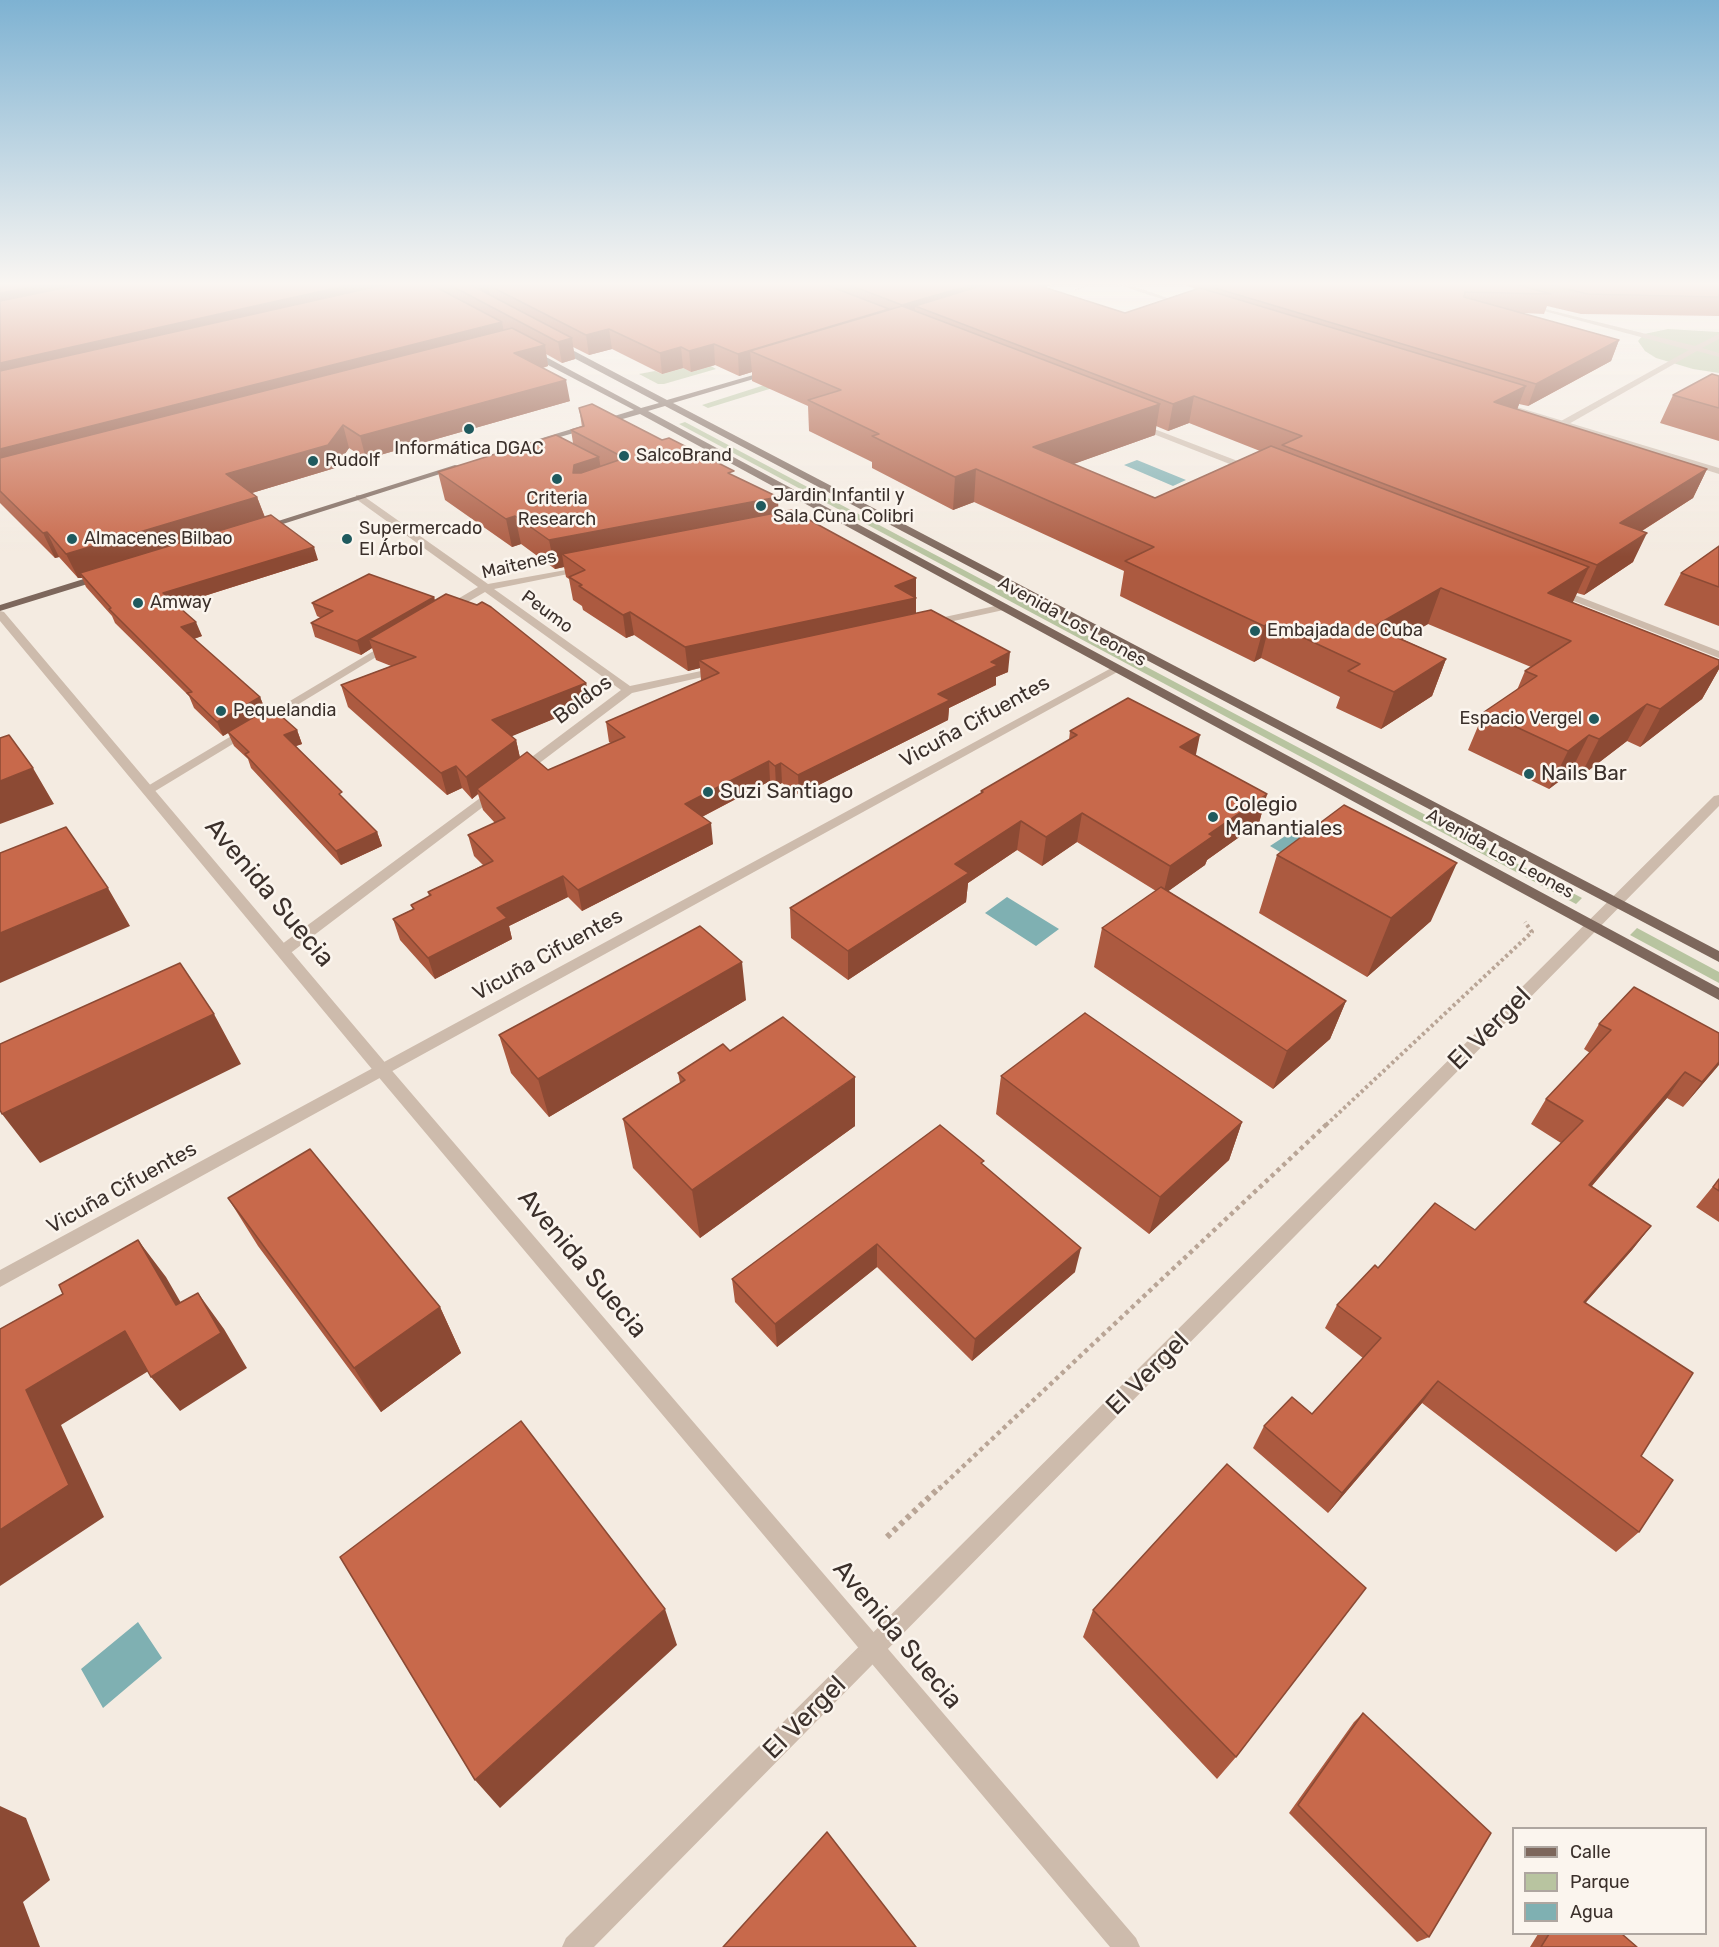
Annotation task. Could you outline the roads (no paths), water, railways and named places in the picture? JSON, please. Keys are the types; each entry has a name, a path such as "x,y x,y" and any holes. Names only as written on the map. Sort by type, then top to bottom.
{"main road":[{"name":"Avenida Los Leones","path":"572,375 840,517 1719,995"},
{"name":"Avenida Los Leones","path":"612,375 1719,957"},
{"path":"526,446 756,375"},
{"path":"256,529 470,463"},
{"path":"0,608 118,571"}],"street":[{"path":"1564,423 1650,375"},
{"path":"1496,402 1719,471"},
{"path":"1131,422 1264,475"},
{"name":"Peumo","path":"359,497 628,690"},
{"path":"784,528 840,517"},
{"name":"Maitenes","path":"434,618 485,588 600,565"},
{"path":"1552,589 1719,655"},
{"path":"916,627 1004,607"},
{"name":"Avenida Suecia","path":"0,614 382,1070 1127,1947"},
{"path":"147,790 403,637"},
{"name":"Boldos","path":"283,951 628,690 732,668"},
{"name":"Vicuña Cifuentes","path":"0,1279 1117,668"},
{"name":"El Vergel","path":"575,1947 1719,799"}],"water":[{"path":"1137,460 1186,480 1173,486 1124,465"},
{"path":"1299,827 1320,840 1292,859 1270,846"},
{"path":"1007,897 1059,929 1036,946 985,913"},
{"path":"138,1622 162,1658 103,1708 81,1669"}],"place":[{"name":"Informática DGAC","path":"469,429"},
{"name":"SalcoBrand","path":"624,456"},
{"name":"Rudolf","path":"313,461"},
{"name":"Criteria Research","path":"557,479"},
{"name":"Jardin Infantil y Sala Cuna Colibri","path":"761,506"},
{"name":"Almacenes Bilbao","path":"72,539"},
{"name":"Supermercado El Árbol","path":"347,539"},
{"name":"Amway","path":"138,603"},
{"name":"Embajada de Cuba","path":"1255,631"},
{"name":"Pequelandia","path":"221,711"},
{"name":"Espacio Vergel","path":"1594,719"},
{"name":"Nails Bar","path":"1529,774"},
{"name":"Suzi Santiago","path":"708,792"},
{"name":"Colegio Manantiales","path":"1213,817"}]}
